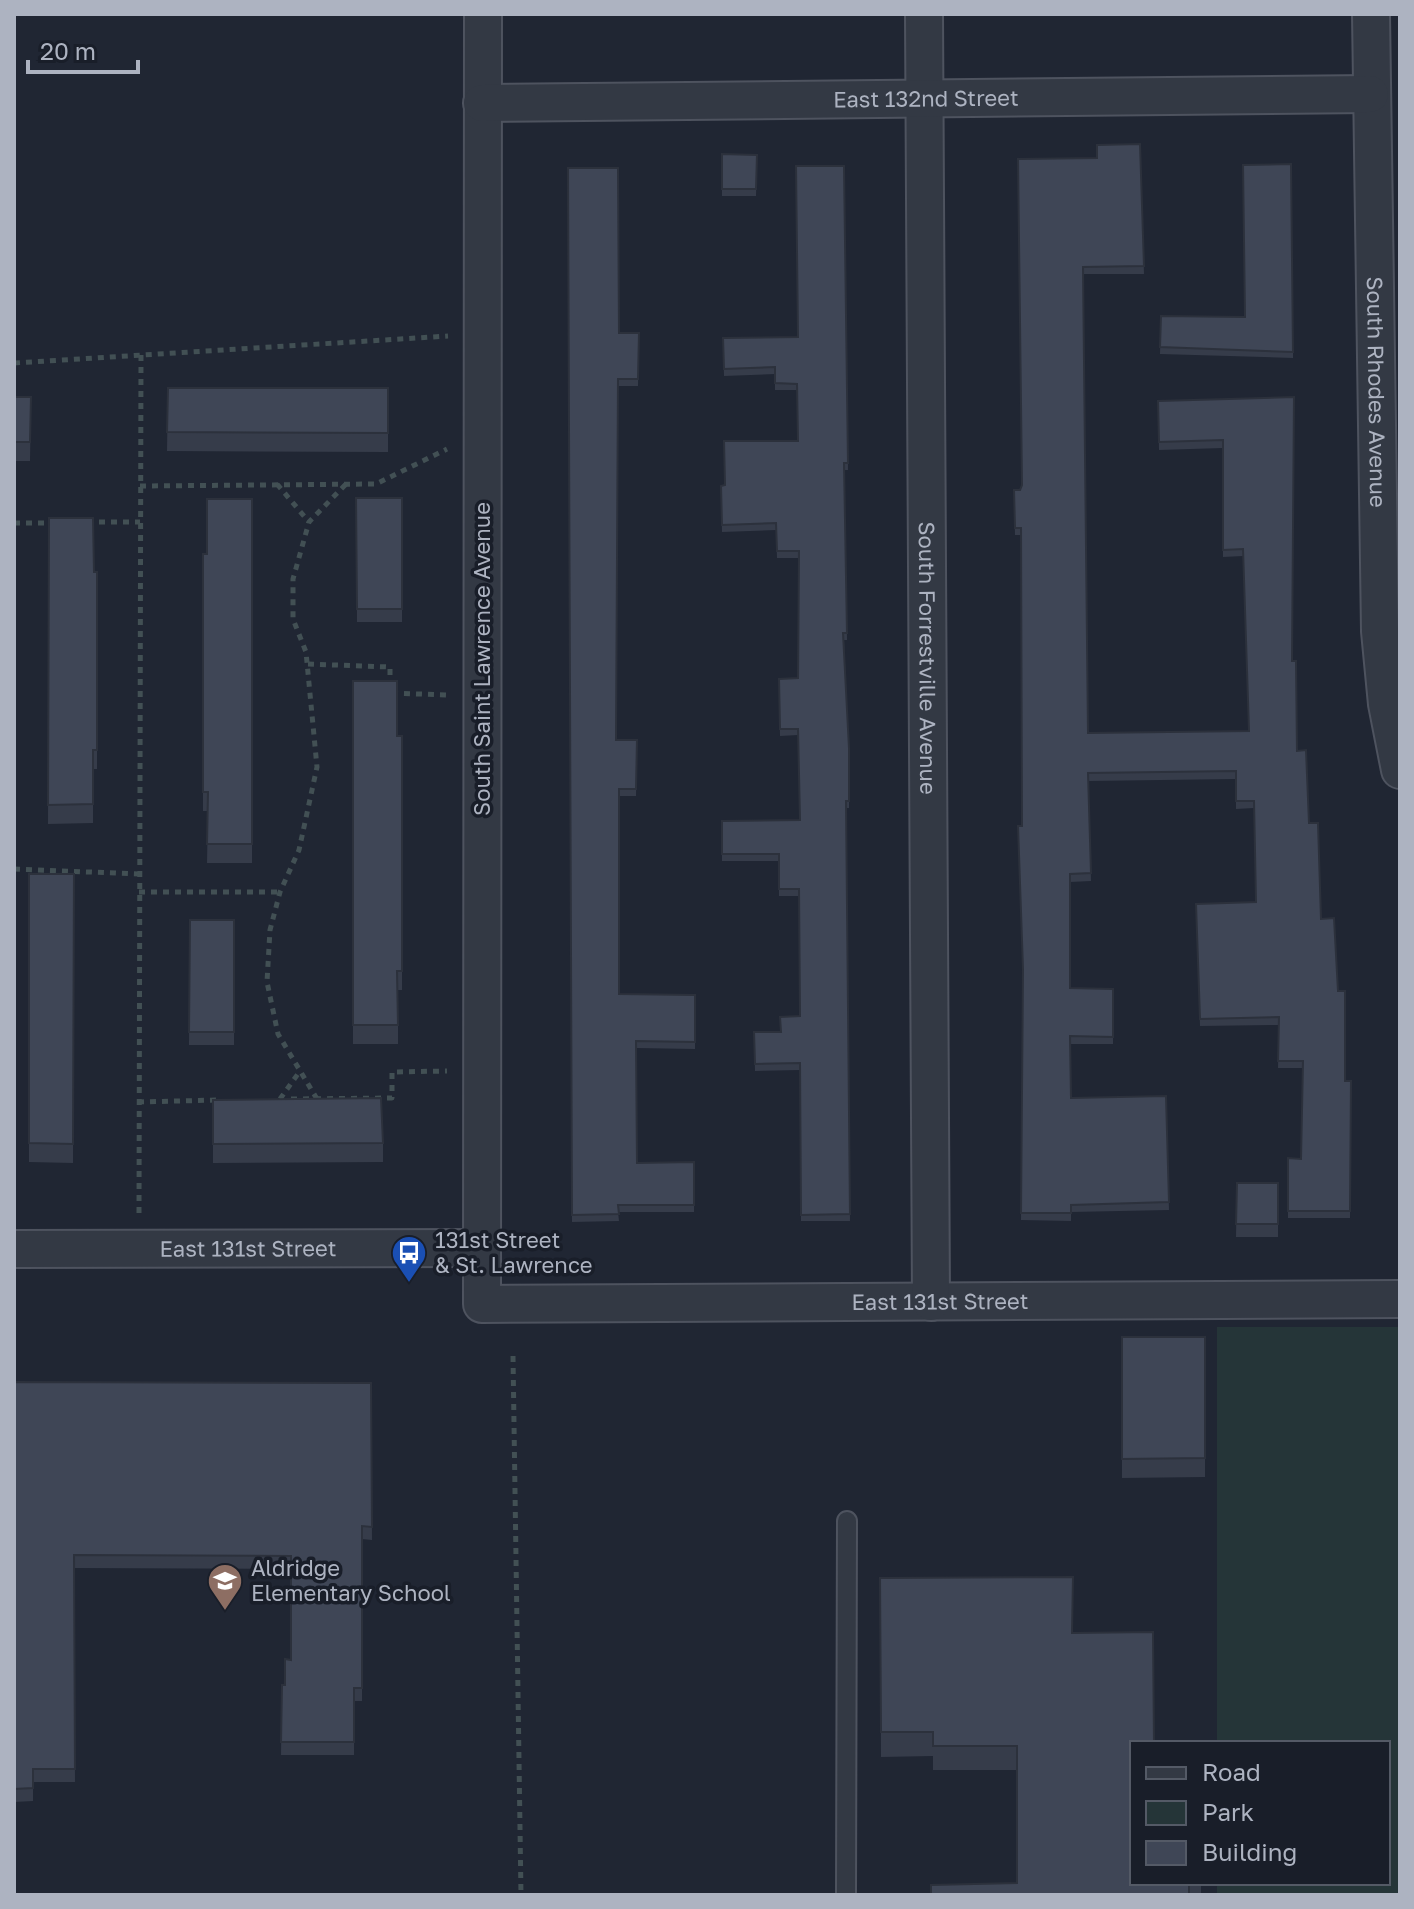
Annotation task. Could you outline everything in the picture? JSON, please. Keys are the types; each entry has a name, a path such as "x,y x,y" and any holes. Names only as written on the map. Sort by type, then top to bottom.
{"street":[{"name":"South Saint Lawrence Avenue","path":"482,1304 483,14"},
{"name":"South Forrestville Avenue","path":"924,14 931,1302"},
{"name":"South Rhodes Avenue","path":"1371,14 1380,631 1387,704 1400,770"},
{"name":"East 132nd Street","path":"482,103 1370,94"},
{"name":"East 131st Street","path":"14,1249 482,1248"},
{"name":"East 131st Street","path":"482,1304 1400,1299"}],"lane":[{"path":"846,1895 847,1521"}],"path":[{"path":"14,363 451,335"},
{"path":"139,1218 141,354"},
{"path":"140,486 376,484 451,448"},
{"path":"277,484 309,522"},
{"path":"317,1099 278,1034 267,982 270,930 280,892 299,850 317,767 308,664 293,619 293,579 309,522 346,484"},
{"path":"77,523 140,522"},
{"path":"14,523 61,523"},
{"path":"308,664 390,667 390,693 451,695"},
{"path":"14,869 139,874"},
{"path":"139,892 280,892"},
{"path":"280,1099 300,1071"},
{"path":"264,1100 392,1098 392,1072 453,1071"},
{"path":"138,1102 232,1100"},
{"path":"513,1356 521,1895"}],"green space":[{"path":"1217,1327 1400,1327 1400,1895 1217,1895 1217,1885 1390,1885 1390,1741 1217,1741"}],"building":[{"path":"1140,144 1144,266 1083,267 1088,733 1249,731 1243,549 1223,550 1223,440 1159,442 1158,401 1294,397 1292,661 1296,661 1297,751 1306,750 1309,823 1318,823 1321,919 1334,918 1338,991 1345,991 1345,1081 1351,1081 1350,1211 1288,1211 1288,1158 1301,1159 1303,1061 1278,1061 1279,1017 1200,1019 1196,904 1256,902 1254,801 1236,801 1236,771 1088,773 1091,873 1070,874 1070,988 1113,989 1113,1037 1070,1036 1071,1098 1166,1096 1169,1202 1071,1205 1071,1213 1021,1213 1023,969 1018,826 1022,826 1021,528 1015,528 1014,490 1020,490 1022,485 1018,159 1097,158 1097,145"},
{"path":"722,154 757,155 756,189 722,189"},
{"path":"1291,164 1293,352 1160,347 1161,316 1245,317 1243,165"},
{"path":"796,166 844,166 848,463 844,463 847,633 843,633 849,748 849,801 846,801 850,1214 801,1215 800,1063 755,1064 754,1032 781,1032 780,1017 800,1016 799,889 779,889 779,854 722,854 722,821 800,820 798,729 780,729 779,679 798,678 799,551 777,551 776,523 722,525 721,486 725,485 724,441 798,441 797,384 775,383 775,367 724,369 723,338 798,337"},
{"path":"568,168 618,168 619,333 639,333 638,379 618,379 616,740 637,740 636,789 619,789 619,994 695,995 695,1042 636,1041 637,1163 694,1162 694,1205 618,1205 619,1214 572,1215"},
{"path":"168,388 388,388 388,433 167,432"},
{"path":"14,397 31,397 30,442 14,442"},
{"path":"356,498 402,498 402,609 357,609"},
{"path":"207,499 252,499 252,844 207,844 208,792 203,792 203,554 207,554"},
{"path":"49,518 93,518 94,572 97,572 97,750 93,750 93,804 48,805"},
{"path":"353,681 397,681 397,736 402,736 402,971 397,971 398,1025 353,1025"},
{"path":"29,874 74,874 73,1144 29,1143"},
{"path":"190,920 234,920 234,1032 189,1032"},
{"path":"381,1098 383,1143 213,1144 213,1100"},
{"path":"1237,1183 1278,1183 1278,1224 1236,1224"},
{"path":"1122,1337 1205,1337 1205,1458 1122,1459"},
{"path":"14,1382 371,1383 372,1527 362,1526 362,1688 354,1688 354,1742 281,1742 285,1659 291,1660 291,1556 74,1555 75,1769 33,1769 33,1788 14,1789"},
{"path":"1073,1577 1072,1633 1153,1632 1154,1741 1130,1741 1130,1885 1189,1885 1189,1895 931,1895 931,1885 1017,1883 1017,1746 933,1746 933,1732 881,1732 880,1578"}],"place":[{"name":"131st Street & St. Lawrence","path":"409,1284"},
{"name":"Aldridge Elementary School","path":"225,1612"}]}
